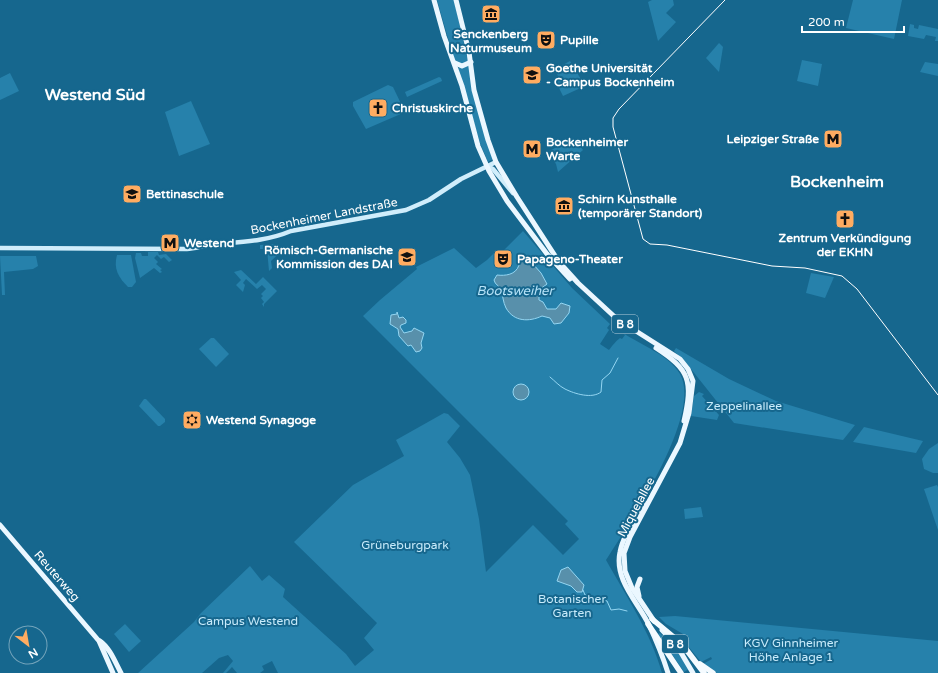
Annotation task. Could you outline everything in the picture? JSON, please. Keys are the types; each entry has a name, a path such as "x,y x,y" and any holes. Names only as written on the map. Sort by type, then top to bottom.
{"highway":[{"path":"650,621 674,636 704,673"},
{"path":"650,621 681,673"},
{"path":"694,659 712,673"}],"main road":[{"name":"B 8","path":"434,0 444,36 464,90 478,146 487,166 507,201 547,254 576,286 616,321 672,359 679,365 690,381"},
{"name":"B 8","path":"456,0 471,62 474,90 488,140 496,162 517,197 559,262 578,283 622,322 683,362 690,373 690,381"},
{"path":"454,62 462,66 471,62"},
{"name":"Bockenheimer Landstraße","path":"0,248 187,249 276,237 291,231 406,210 429,200 461,179 496,162"},
{"path":"487,166 493,169 517,197"},
{"name":"Miquelallee","path":"668,673 650,621 641,601 626,575 623,558 625,549 680,443 689,413 690,381"},
{"name":"Miquelallee","path":"690,381 685,415 674,449 624,540 620,552 619,565 622,576 650,621 677,646 694,673"},
{"name":"Reuterweg","path":"0,525 108,650 121,673"},
{"path":"626,575 633,580 640,579 637,587 641,601"},
{"path":"99,641 113,673"}],"green space":[{"path":"437,0 454,0 468,61 464,65 456,62 454,59"},
{"path":"652,0 673,0 674,5 666,13 676,22 658,41 648,2"},
{"path":"853,0 902,0 894,39 846,28"},
{"path":"910,24 914,25 914,28 918,29 919,25 938,29 938,41 935,41 936,37 926,35 924,39 908,36"},
{"path":"719,43 723,47 719,72 706,58"},
{"path":"802,60 822,64 818,86 797,81"},
{"path":"570,61 585,86 563,96 554,78 558,76 555,69"},
{"path":"925,62 938,64 938,76 920,72"},
{"path":"469,65 493,159 488,162 480,143 458,68"},
{"path":"10,73 19,91 0,100 0,78"},
{"path":"439,77 442,81 407,97 405,92"},
{"path":"388,85 393,87 404,110 403,113 366,129 353,106 353,102"},
{"path":"191,101 210,144 179,156 165,112"},
{"path":"567,142 577,142 583,150 558,172 556,164 547,152"},
{"path":"523,231 572,288 610,324 607,328 609,330 600,344 609,350 618,339 622,339 625,335 623,333 669,361 680,374 684,392 681,415 673,441 646,496 606,560 645,629 662,673 278,673 272,661 262,666 264,670 260,673 237,673 232,667 226,673 223,673 233,661 228,655 219,658 202,673 138,673 194,622 201,613 250,566 262,581 269,575 285,589 283,597 346,654 355,666 374,650 364,638 377,623 294,542 353,485 404,456 396,440 444,413 448,414 460,426 447,442 460,458 470,475 479,519 486,572 533,525 563,555 579,539 565,524 568,521 363,316 417,269 416,267 454,248 476,268 497,250 504,250"},
{"path":"277,244 284,249 271,261 272,268 269,271 267,249 260,249 260,245"},
{"path":"148,252 158,252 159,255 166,254 172,260 169,262 164,257 161,259 157,255 154,258 158,262 156,264 162,269 160,270 162,272 160,273 154,268 140,278 135,258 136,253 141,253 142,256 148,256"},
{"path":"117,255 131,255 136,282 132,287 128,287 116,269"},
{"path":"0,256 36,256 38,266 33,269 4,272 5,295 2,295"},
{"path":"241,270 256,284 263,277 277,291 264,304 264,307 262,304 264,302 261,298 263,296 261,294 266,289 262,285 257,289 246,279 243,283 245,285 243,292 236,285 241,280 234,272"},
{"path":"811,273 834,277 825,298 806,293"},
{"path":"211,338 214,338 229,354 216,367 199,349"},
{"name":"Zeppelinallee","path":"676,348 729,379 776,401 855,425 843,440 734,423 687,364 674,351"},
{"name":"Zeppelinallee","path":"699,392 704,394 702,396 719,415 717,420 691,416 694,396"},
{"path":"144,399 146,399 165,419 165,422 160,426 158,426 139,406"},
{"path":"864,427 923,441 916,453 853,442"},
{"path":"938,443 938,473 933,473 924,469 922,459 929,449"},
{"path":"937,485 938,487 938,530 924,489"},
{"path":"701,507 703,517 685,519 684,509"},
{"name":"KGV Ginnheimer Höhe Anlage 1","path":"675,616 938,641 938,673 716,673 703,664 712,659 711,657 701,662 679,635 683,636 683,634 666,624 659,617"},
{"path":"125,624 141,641 129,652 114,634"},
{"path":"660,633 676,650 689,669 684,672 658,634"}],"water":[{"name":"Bootsweiher","path":"524,254 541,273 547,284 539,290 539,300 543,302 547,309 556,309 561,303 570,306 569,313 561,323 554,324 550,318 542,316 522,320 509,313 506,308 501,290 494,280 497,275 507,275 513,273 518,268 521,255"},
{"path":"397,312 399,318 403,317 406,320 406,323 400,327 404,333 412,331 414,328 424,333 421,343 422,348 420,351 416,352 411,345 408,346 399,336 398,329 390,324 391,315 397,314"},
{"path":"521,384 528,389 529,392 524,399 521,400 514,395 513,392 518,385"},
{"path":"568,567 584,585 582,592 577,592 571,586 557,581 561,570"}],"waterway":[{"path":"550,377 563,388 574,393 583,395 597,394 601,392 602,380 610,373 618,358"},
{"path":"583,590 585,595 607,601 611,610 619,609 627,611"}],"tram line":[{"path":"725,0 619,109 613,118 613,127 643,239 650,244 667,245 772,266 805,268 842,276 857,289 938,395"}],"place":[{"name":"Senckenberg Naturmuseum","path":"491,14"},
{"name":"Pupille","path":"546,40"},
{"name":"Goethe Universität - Campus Bockenheim","path":"532,75"},
{"name":"Christuskirche","path":"378,108"},
{"name":"Leipziger Straße","path":"833,139"},
{"name":"Bockenheimer Warte","path":"532,149"},
{"name":"Bettinaschule","path":"132,194"},
{"name":"Schirn Kunsthalle (temporärer Standort)","path":"564,206"},
{"name":"Zentrum Verkündigung der EKHN","path":"845,219"},
{"name":"Westend","path":"170,243"},
{"name":"Römisch-Germanische Kommission des DAI","path":"407,257"},
{"name":"Papageno-Theater","path":"503,259"},
{"name":"Westend Synagoge","path":"192,420"}],"district":[{"name":"Westend Süd","path":"95,95"},
{"name":"Bockenheim","path":"837,182"}],"park label":[{"name":"Grüneburgpark","path":"405,545"},
{"name":"Botanischer Garten","path":"572,606"},
{"name":"Campus Westend","path":"248,621"}]}
